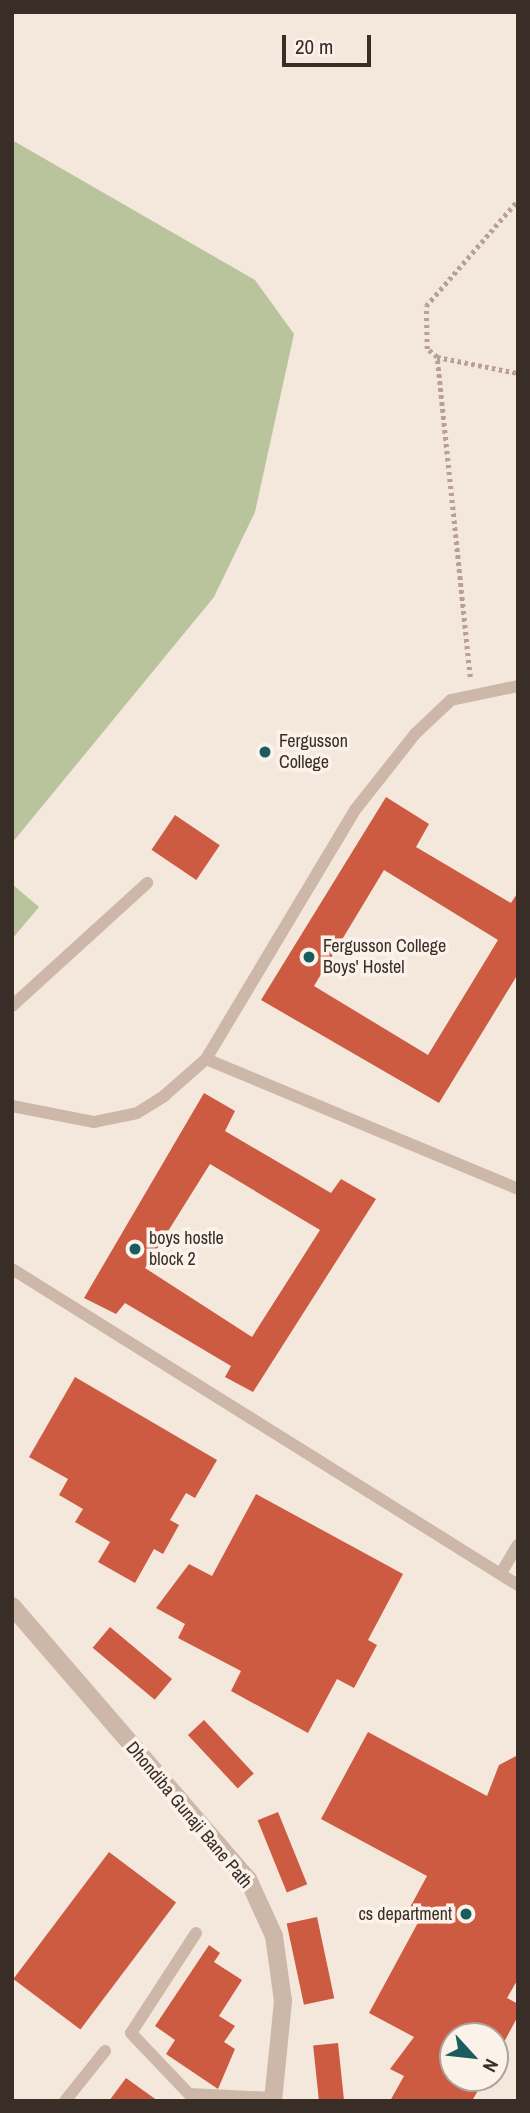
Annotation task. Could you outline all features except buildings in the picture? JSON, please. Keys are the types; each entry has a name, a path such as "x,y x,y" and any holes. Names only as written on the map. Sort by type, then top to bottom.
{"street":[{"name":"Dhondiba Gunaji Bane Path","path":"12,1606 248,1880 274,1936 283,2001 273,2099"}],"lane":[{"path":"12,1106 94,1122 137,1113 206,1059 355,810 415,734 451,700 518,686"},
{"path":"12,1006 147,883"},
{"path":"206,1059 518,1189"},
{"path":"12,1269 518,1585"},
{"path":"501,1573 518,1545"},
{"path":"196,1933 131,2034 189,2094 273,2099"},
{"path":"65,2101 105,2050"}],"path":[{"path":"518,200 426,306 427,349 437,357 518,373"},
{"path":"437,357 471,695"}],"green space":[{"path":"12,140 255,280 294,334 255,512 214,597 12,843"},
{"path":"12,884 39,907 12,939"}],"place":[{"name":"Fergusson College","path":"265,752"},
{"name":"Fergusson College Boys' Hostel","path":"309,957"},
{"name":"boys hostle block 2","path":"135,1249"},
{"name":"cs department","path":"466,1914"}]}
